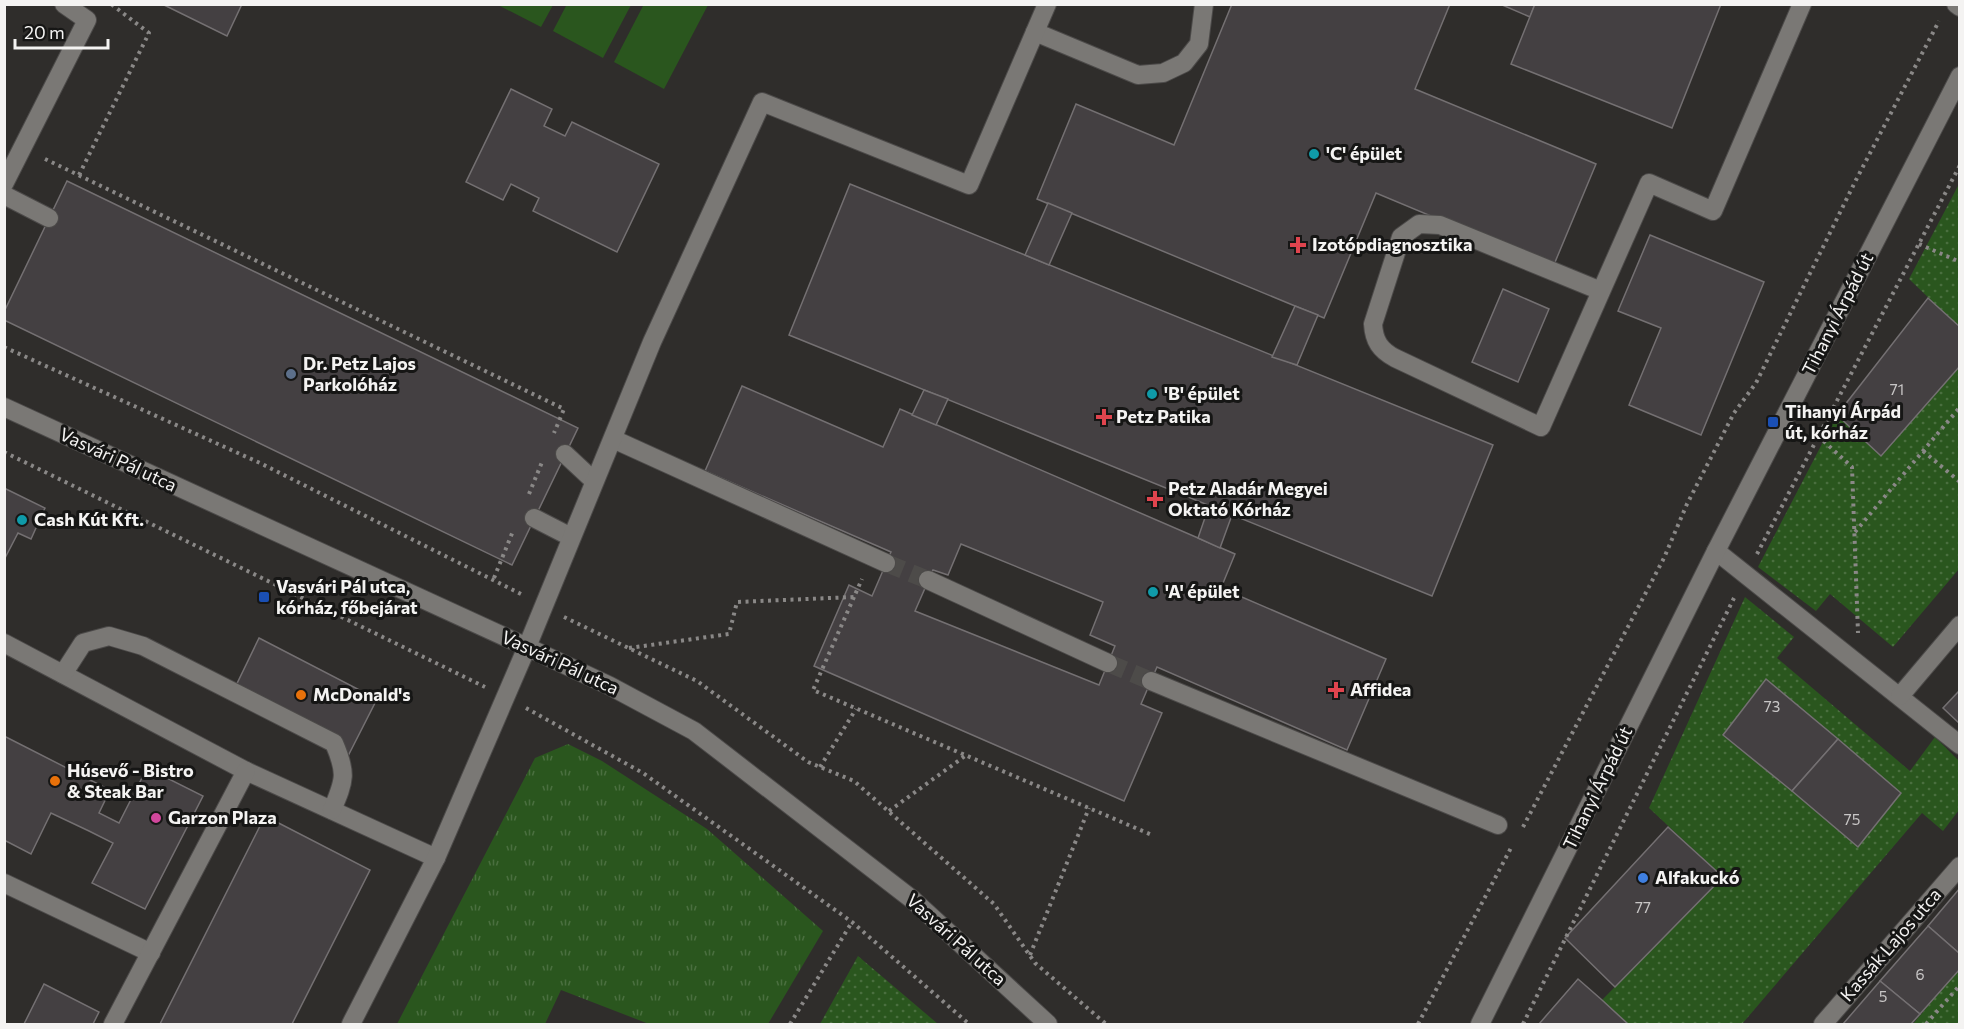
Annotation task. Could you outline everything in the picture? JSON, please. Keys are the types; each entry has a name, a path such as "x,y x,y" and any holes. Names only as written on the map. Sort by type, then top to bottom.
{"street":[{"path":"4,184 87,20 64,4"},
{"path":"351,1024 436,858 527,647 652,342 762,102 969,185 1047,4"},
{"path":"1035,32 1138,75 1163,74 1184,63 1199,44 1204,4"},
{"path":"1601,291 1440,225 1419,224 1401,237 1373,324 1374,335 1378,345 1395,358 1541,427 1649,183 1713,211 1802,4"},
{"path":"1949,10 1959,7"},
{"name":"Tihanyi Árpád út","path":"1480,1024 1716,551 1959,76"},
{"path":"4,195 49,218"},
{"name":"Vasvári Pál utca","path":"4,407 527,647 610,686 694,731 913,900 1048,1024"},
{"path":"614,439 879,559"},
{"path":"565,454 594,481"},
{"path":"529,511 571,537"},
{"path":"1716,551 1959,745"},
{"path":"928,580 1108,663"},
{"path":"1900,696 1959,625"},
{"path":"63,674 83,643 110,636 143,646 334,743 344,766 342,789 332,810"},
{"path":"4,643 246,771 436,858"},
{"path":"1151,681 1498,825"},
{"path":"113,1024 246,771"},
{"name":"Kassák Lajos utca","path":"1823,1024 1959,866"},
{"path":"4,883 151,953"}],"path":[{"path":"78,175 149,33 111,4"},
{"path":"1520,833 1664,558 1687,504 1734,413 1756,383 1856,180 1949,10"},
{"path":"23,148 564,409 550,440"},
{"path":"1919,243 1959,262"},
{"path":"4,347 261,463 494,578 628,649 698,681 808,762 854,781 994,904 1029,955 1106,1024"},
{"path":"1854,532 1959,407"},
{"path":"1818,436 1852,467 1859,663"},
{"path":"529,511 546,451"},
{"path":"1923,451 1959,482"},
{"path":"494,578 516,525"},
{"path":"879,559 854,597 813,690 1152,835"},
{"path":"628,649 729,634 737,602 854,597"},
{"path":"820,766 856,708"},
{"path":"889,811 966,755"},
{"path":"1029,955 1089,808"},
{"path":"1418,1024 1514,843"},
{"path":"790,1024 852,922"},
{"path":"1926,1024 1959,985"}],"green space":[{"path":"553,4 541,27 498,5"},
{"path":"567,4 631,5 603,58 553,31"},
{"path":"644,4 708,5 664,89 614,62"},
{"path":"1959,184 1959,327 1909,279"},
{"path":"1959,366 1959,569 1893,647 1830,594 1816,611 1758,567 1837,415 1881,456"},
{"path":"1745,597 1794,637 1777,658 1910,771 1935,737 1959,761 1959,810 1943,831 1922,813 1742,1024 1628,1024 1602,1000 1723,877 1649,808"},
{"path":"568,744 602,761 707,829 823,931 768,1024 649,1024 561,990 545,1024 397,1024 535,758"},
{"path":"858,956 938,1024 820,1024"},
{"path":"1959,969 1959,1024 1913,1024"}],"building":[{"path":"162,4 242,4 227,36"},
{"name":"'C' épület","path":"1232,4 1450,4 1415,89 1596,164 1553,267 1376,193 1324,318 1037,199 1076,104 1174,145"},
{"path":"1500,4 1535,4 1530,17"},
{"path":"1535,4 1721,4 1672,128 1511,64"},
{"path":"511,89 552,109 544,126 565,136 572,122 659,164 617,252 533,211 539,198 511,184 503,200 466,182"},
{"name":"Dr. Petz Lajos Parkolóház","path":"67,181 578,428 512,565 4,320 4,312"},
{"name":"'B' épület","path":"850,184 1493,445 1432,596 789,335"},
{"path":"1048,203 1072,213 1049,265 1025,255"},
{"path":"1650,235 1764,282 1701,435 1629,405 1661,328 1618,311"},
{"path":"1503,289 1549,309 1518,382 1472,362"},
{"path":"1928,298 1960,327 1960,366 1881,456 1837,415"},
{"path":"1295,306 1318,315 1297,365 1272,357"},
{"name":"'A' épület","path":"742,386 883,447 900,409 1235,554 1221,588 1386,659 1347,750 1157,667 1141,704 1162,713 1124,801 814,666 849,585 872,596 891,552 705,471","holes":["961,544 1103,602 1090,635 1115,646 1099,685 915,611 933,570 948,575"]},
{"path":"924,390 948,399 936,425 912,415"},
{"name":"Cash Kút Kft.","path":"4,488 45,508 31,539 18,533 4,560"},
{"path":"1209,506 1232,515 1220,548 1198,538"},
{"name":"McDonald's","path":"259,638 377,699 347,758 230,698"},
{"path":"1766,679 1838,739 1792,791 1723,735"},
{"path":"1960,690 1960,724 1943,708"},
{"name":"Garzon Plaza","path":"4,736 110,790 99,813 119,823 147,768 203,796 145,909 92,883 113,843 89,831 51,813 31,854 4,840"},
{"path":"1838,739 1901,793 1858,847 1792,791"},
{"path":"265,816 370,870 292,1024 160,1024"},
{"path":"1668,827 1723,877 1615,987 1565,938"},
{"path":"1960,888 1960,954 1928,926"},
{"path":"1928,926 1960,954 1960,969 1920,1014 1880,981"},
{"path":"1578,979 1602,1000 1628,1024 1539,1024"},
{"path":"1880,981 1920,1014 1911,1024 1843,1024"},
{"path":"44,984 99,1012 93,1024 24,1024"}],"tunnel":[{"path":"886,563 928,580"},
{"path":"1108,663 1151,681"}],"place":[{"name":"'C' épület","path":"1314,154"},
{"name":"Izotópdiagnosztika","path":"1298,245"},
{"name":"Dr. Petz Lajos Parkolóház","path":"291,374"},
{"name":"'B' épület","path":"1152,394"},
{"name":"Petz Patika","path":"1104,417"},
{"name":"Tihanyi Árpád út, kórház","path":"1773,422"},
{"name":"Petz Aladár Megyei Oktató Kórház","path":"1155,499"},
{"name":"Cash Kút Kft.","path":"22,520"},
{"name":"'A' épület","path":"1153,592"},
{"name":"Vasvári Pál utca, kórház, főbejárat","path":"264,597"},
{"name":"Affidea","path":"1336,690"},
{"name":"McDonald's","path":"301,695"},
{"name":"Húsevő - Bistro & Steak Bar","path":"55,781"},
{"name":"Garzon Plaza","path":"156,818"},
{"name":"Alfakuckó","path":"1643,878"}]}
